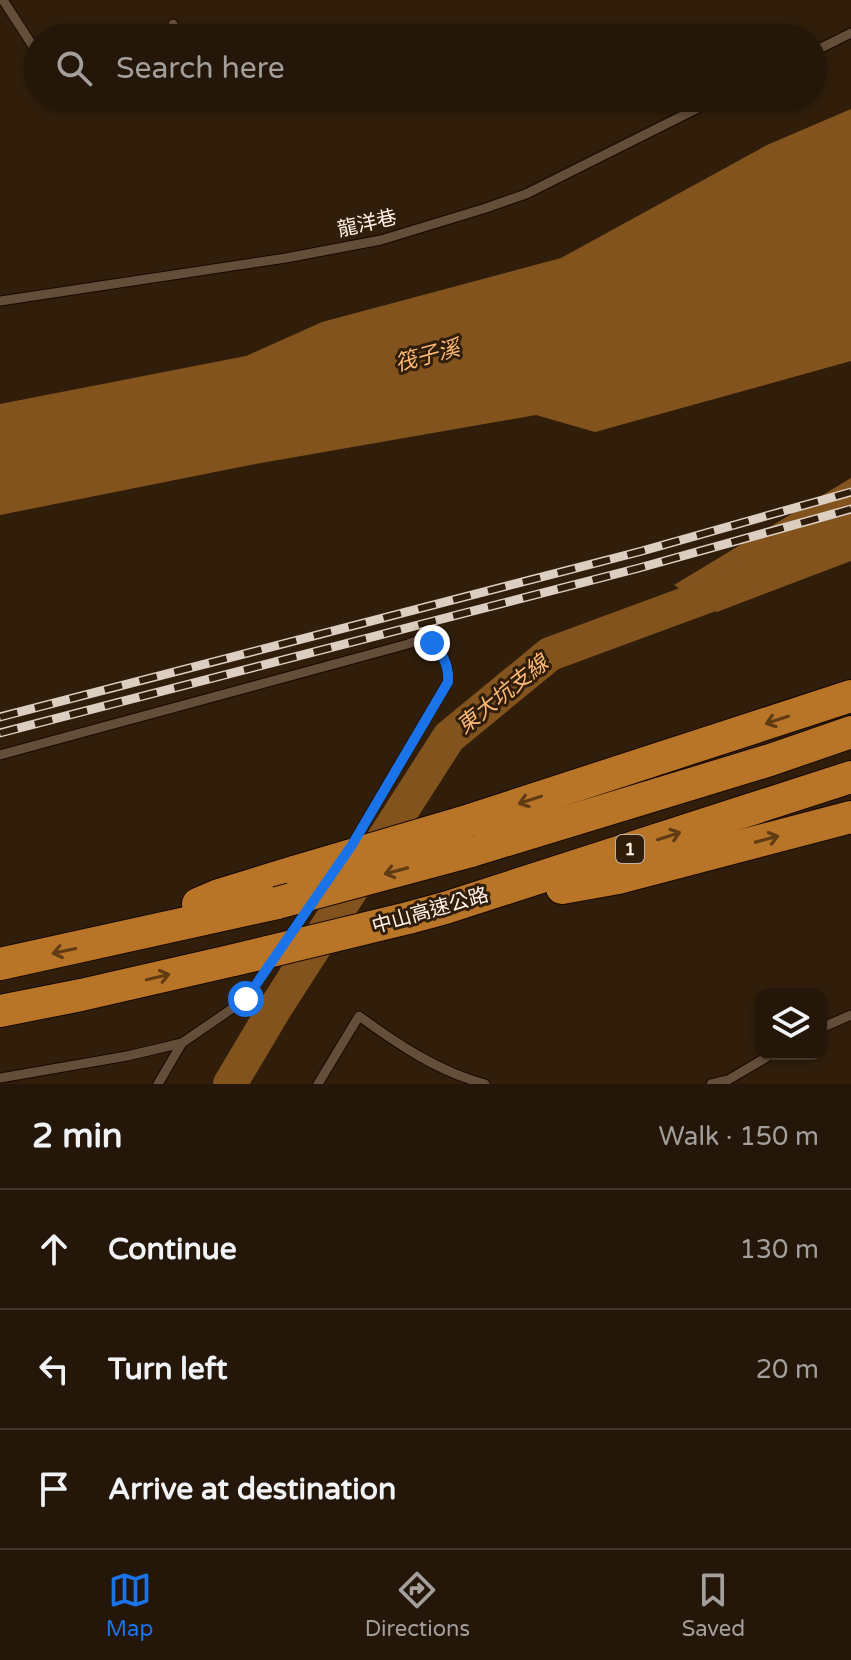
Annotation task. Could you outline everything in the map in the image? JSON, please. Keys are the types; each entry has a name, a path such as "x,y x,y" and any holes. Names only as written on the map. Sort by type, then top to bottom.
{"highway":[{"path":"109,941 219,895 311,877 471,835 851,696"},
{"name":"1","path":"0,964 277,903 471,835 770,760 851,732"},
{"name":"中山高速公路","path":"0,1011 234,960 445,908 851,777"},
{"path":"445,908 618,878 851,817"}],"lane":[{"path":"3,0 24,32"},
{"path":"827,45 851,33"},
{"name":"龍洋巷","path":"0,301 381,240 526,194 690,112"},
{"path":"0,755 423,638 441,651 448,682 334,871"},
{"path":"0,1078 182,1043 246,999 311,877"},
{"path":"827,1025 851,1015"},
{"path":"318,1084 359,1016 397,1044 485,1084"},
{"path":"158,1084 182,1043"},
{"path":"711,1084 728,1080 762,1060"}],"water":[{"name":"筏子溪","path":"851,109 851,361 595,432 536,415 250,465 0,515 0,404 246,356 322,322 561,258 767,145"},
{"path":"851,478 851,561 717,612 674,585"}],"waterway":[{"name":"東大坑支線","path":"230,1084 449,737 550,654 740,584"}],"railway":[{"path":"0,717 642,551 851,492"},
{"path":"0,733 639,568 851,509"}],"route":[{"path":"246,999 352,845 448,682 446,661 432,643"}]}
